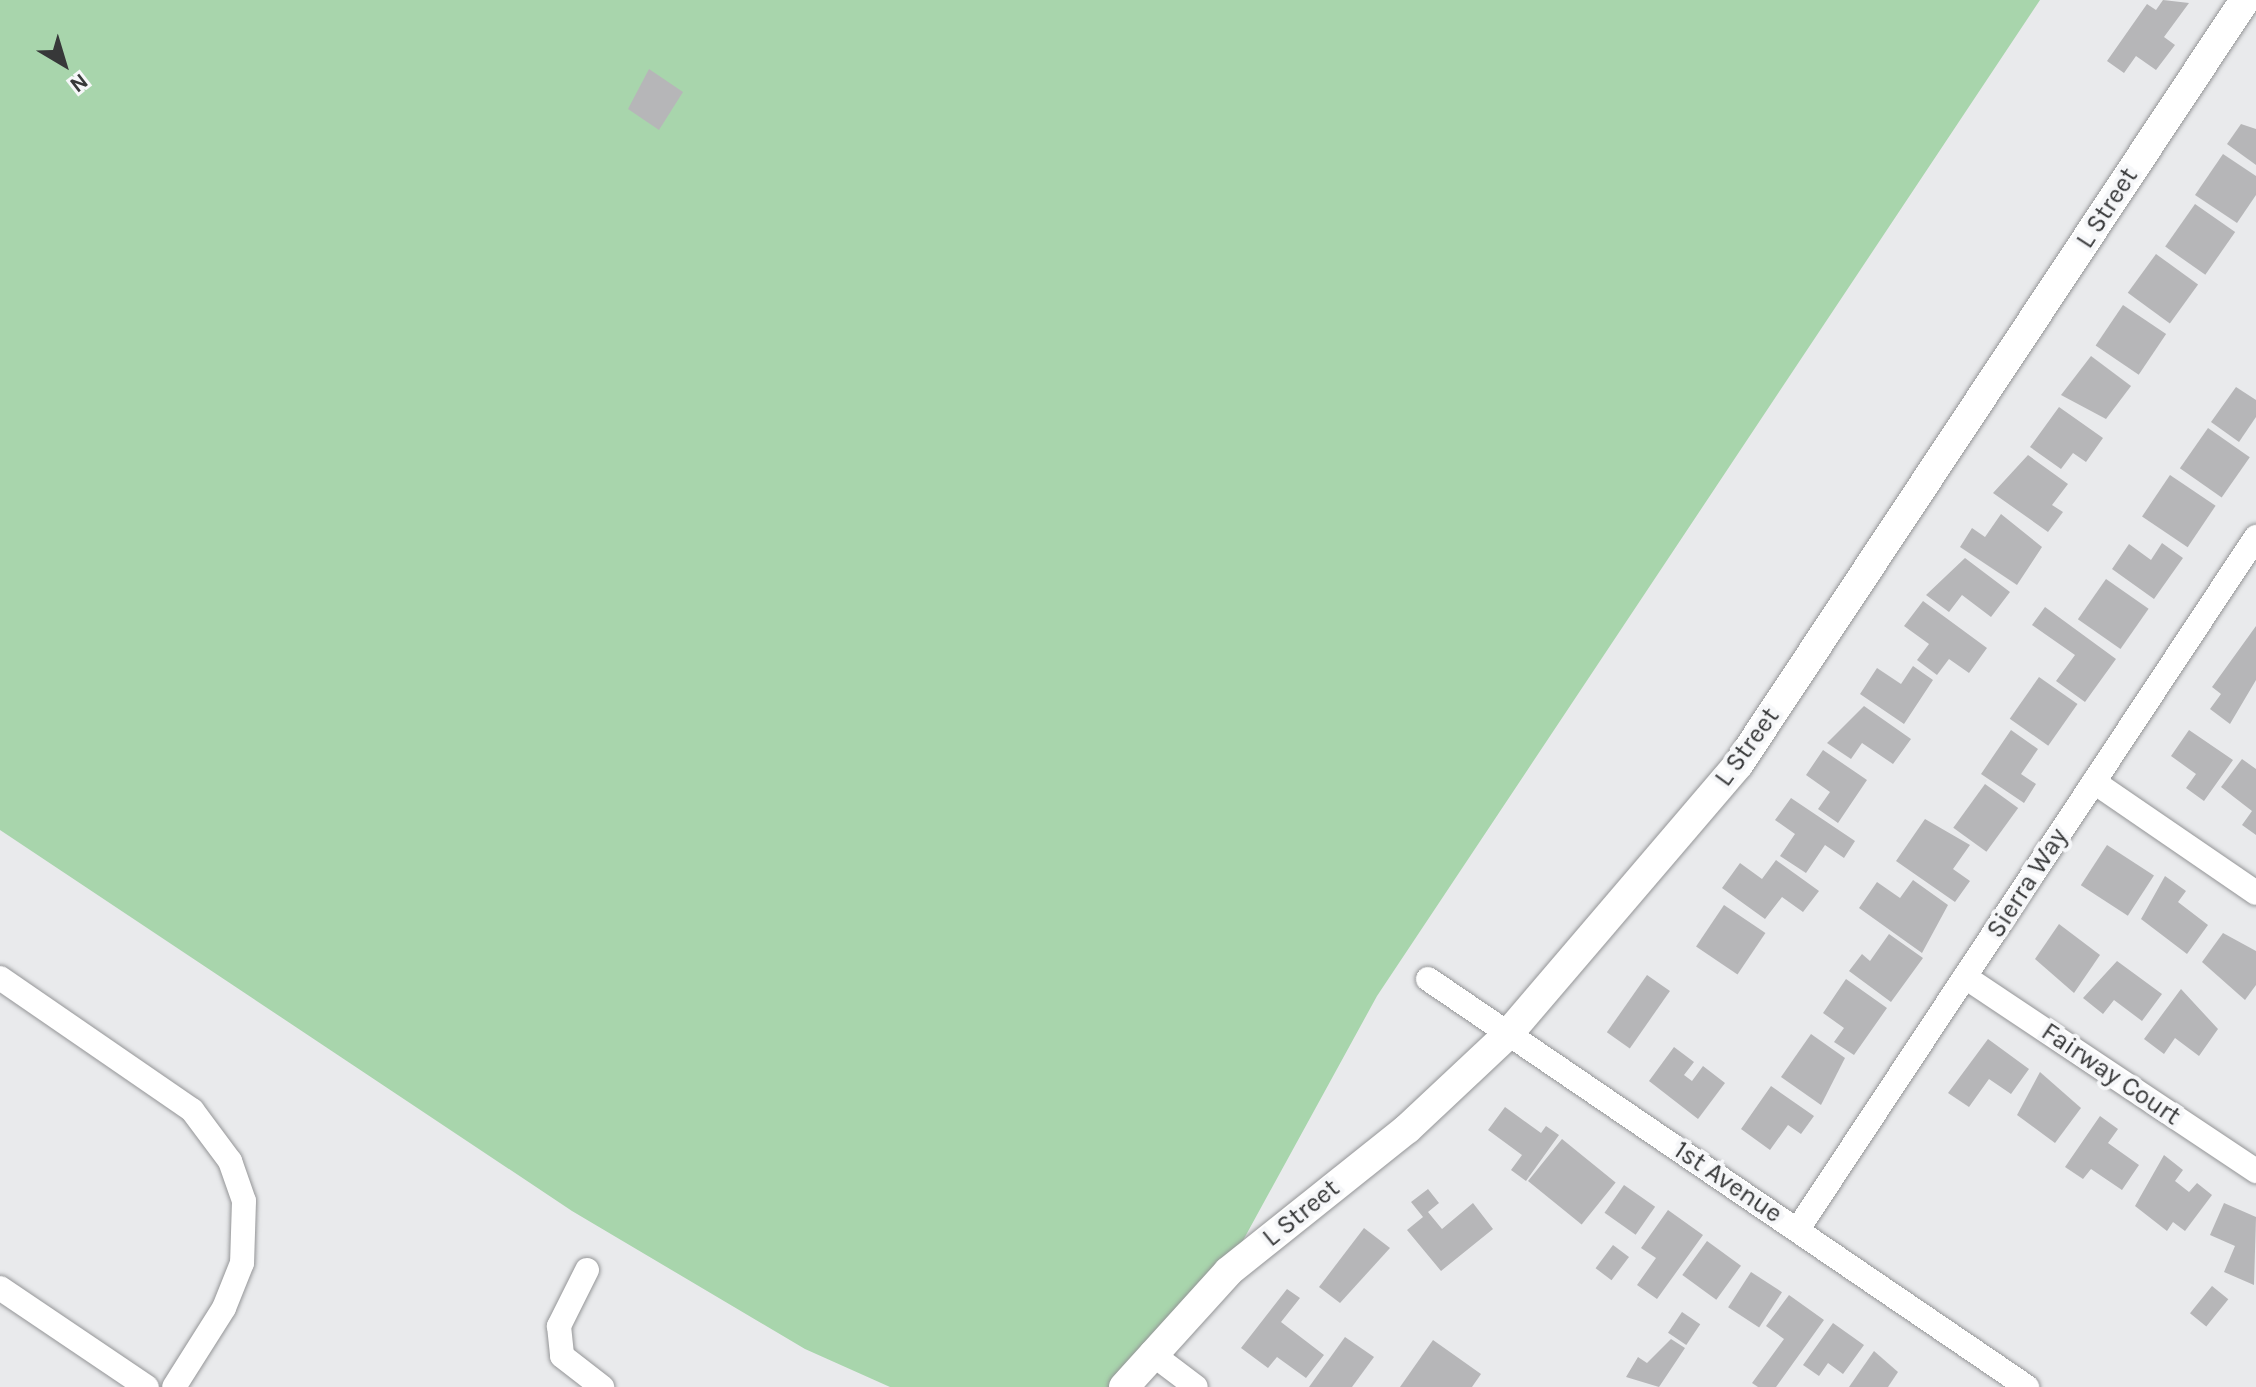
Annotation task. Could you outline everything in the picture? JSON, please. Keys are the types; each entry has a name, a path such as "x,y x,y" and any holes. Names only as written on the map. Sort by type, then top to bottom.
{"main road":[{"name":"L Street","path":"1124,1387 1151,1353 1229,1271 1407,1129 1508,1034 1738,765 2245,0"}],"street":[{"name":"Sierra Way","path":"1798,1229 2094,782 2248,568 2256,537"},
{"path":"2094,782 2256,893"},
{"name":"Fairway Court","path":"1965,977 2256,1171"},
{"path":"0,978 169,1093 220,1142 238,1180 246,1222 234,1291 174,1387"},
{"name":"1st Avenue","path":"1428,979 2027,1387"},
{"path":"587,1270 559,1326 562,1356 602,1387"},
{"path":"0,1288 147,1387"},
{"path":"1151,1353 1196,1387"}],"green space":[{"path":"0,0 2040,0 1377,996 1223,1277 1123,1387 890,1387 805,1349 572,1211 0,830"}],"building":[{"path":"2163,0 2189,3 2164,37 2175,45 2156,70 2136,56 2124,73 2107,61 2147,4 2156,10"},
{"path":"649,69 683,92 659,130 628,109"},
{"path":"2241,124 2256,129 2256,165 2227,144"},
{"path":"2223,154 2256,176 2256,195 2237,223 2195,195"},
{"path":"2195,204 2235,232 2205,275 2165,247"},
{"path":"2156,254 2198,285 2170,323 2128,293"},
{"path":"2123,305 2166,334 2139,375 2096,346"},
{"path":"2091,356 2131,386 2106,419 2061,395"},
{"path":"2236,387 2256,400 2256,417 2239,442 2211,422"},
{"path":"2059,407 2103,438 2086,462 2073,453 2061,469 2030,447"},
{"path":"2208,428 2250,457 2222,497 2180,468"},
{"path":"2028,455 2068,484 2052,505 2063,512 2048,532 1993,493"},
{"path":"2170,475 2216,506 2188,547 2142,516"},
{"path":"2001,514 2042,547 2017,585 1960,547 1972,528 1985,537"},
{"path":"2162,543 2183,558 2154,599 2112,569 2129,544 2151,560"},
{"path":"1965,558 2010,592 1991,617 1962,595 1949,612 1926,595"},
{"path":"2106,579 2149,609 2120,649 2078,619"},
{"path":"1923,601 1987,648 1969,673 1949,659 1937,675 1917,660 1929,644 1904,626"},
{"path":"2045,607 2116,659 2085,702 2056,681 2075,655 2032,625"},
{"path":"2256,626 2256,680 2230,724 2210,709 2221,694 2212,687"},
{"path":"1913,666 1933,680 1904,724 1860,694 1877,668 1901,684"},
{"path":"2039,677 2078,704 2048,746 2010,719"},
{"path":"1864,706 1911,739 1893,764 1862,743 1851,759 1827,743"},
{"path":"2011,730 2038,749 2021,774 2036,784 2024,803 1981,774"},
{"path":"2189,730 2233,760 2204,801 2186,788 2196,774 2171,756"},
{"path":"1823,750 1867,780 1838,823 1818,809 1830,792 1806,775"},
{"path":"2242,759 2256,769 2256,835 2242,825 2252,811 2221,787"},
{"path":"1985,784 2018,808 1986,852 1953,828"},
{"path":"1791,798 1855,841 1844,858 1825,845 1806,873 1780,856 1795,834 1775,820"},
{"path":"1925,819 1970,845 1953,869 1970,881 1955,902 1896,861"},
{"path":"2107,845 2154,875 2128,916 2081,885"},
{"path":"1776,860 1819,891 1803,912 1782,897 1765,919 1722,888 1740,863 1762,879"},
{"path":"2165,876 2186,891 2178,902 2208,925 2187,954 2141,919"},
{"path":"1913,880 1948,905 1922,953 1859,908 1877,882 1900,898"},
{"path":"1724,905 1765,933 1737,974 1696,946"},
{"path":"2059,924 2100,955 2074,993 2035,959"},
{"path":"2223,933 2256,951 2256,985 2245,1000 2202,962"},
{"path":"1889,934 1923,958 1891,1002 1849,971 1862,954 1870,961"},
{"path":"2117,961 2162,994 2142,1021 2114,1000 2103,1014 2083,998"},
{"path":"1647,975 1670,991 1630,1048 1607,1032"},
{"path":"1846,979 1887,1008 1854,1055 1834,1042 1844,1028 1823,1013"},
{"path":"2181,989 2218,1029 2199,1056 2175,1038 2164,1054 2144,1039"},
{"path":"1811,1034 1845,1058 1821,1105 1781,1077"},
{"path":"1988,1039 2029,1069 2011,1094 1989,1079 1969,1107 1948,1093"},
{"path":"1674,1047 1694,1062 1684,1075 1692,1081 1703,1066 1725,1083 1698,1119 1649,1081"},
{"path":"2040,1072 2081,1108 2055,1143 2017,1115"},
{"path":"1771,1086 1814,1116 1801,1134 1788,1125 1770,1150 1741,1129"},
{"path":"1505,1107 1541,1133 1546,1126 1559,1135 1526,1181 1511,1170 1522,1155 1488,1130"},
{"path":"2100,1116 2118,1129 2108,1143 2139,1165 2122,1190 2091,1169 2083,1179 2065,1167"},
{"path":"1562,1139 1616,1182 1582,1224 1528,1181"},
{"path":"2164,1155 2183,1170 2175,1181 2189,1192 2197,1183 2212,1195 2185,1231 2173,1222 2167,1231 2135,1206"},
{"path":"1624,1185 1655,1207 1636,1235 1604,1213"},
{"path":"1428,1189 1439,1203 1428,1212 1442,1229 1473,1203 1493,1229 1441,1271 1407,1230 1423,1217 1411,1202"},
{"path":"2224,1203 2256,1217 2254,1285 2224,1272 2235,1246 2210,1235"},
{"path":"1668,1210 1703,1235 1657,1299 1637,1285 1656,1258 1641,1248"},
{"path":"1364,1228 1390,1248 1340,1303 1319,1287"},
{"path":"1707,1241 1741,1266 1716,1300 1682,1275"},
{"path":"1613,1245 1629,1257 1612,1280 1596,1268"},
{"path":"1751,1272 1782,1292 1759,1327 1728,1307"},
{"path":"2212,1286 2228,1299 2206,1326 2190,1313"},
{"path":"1287,1289 1300,1298 1281,1322 1324,1355 1306,1378 1277,1357 1268,1368 1241,1348"},
{"path":"1789,1295 1824,1320 1776,1387 1758,1387 1752,1383 1784,1339 1766,1326"},
{"path":"1682,1312 1700,1324 1686,1345 1668,1333"},
{"path":"1833,1323 1864,1345 1843,1374 1828,1363 1819,1376 1803,1365"},
{"path":"1345,1337 1374,1357 1352,1387 1309,1387"},
{"path":"1671,1339 1685,1348 1659,1387 1626,1377 1638,1357 1647,1363"},
{"path":"1433,1340 1481,1374 1472,1387 1400,1387"},
{"path":"1874,1351 1898,1372 1888,1387 1849,1387"}]}
